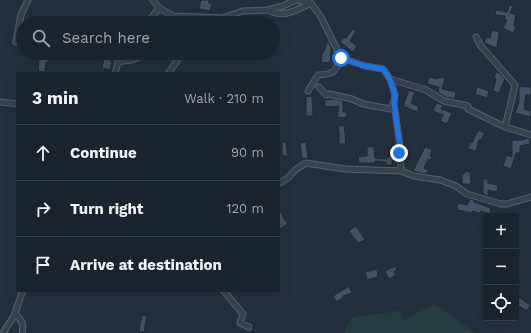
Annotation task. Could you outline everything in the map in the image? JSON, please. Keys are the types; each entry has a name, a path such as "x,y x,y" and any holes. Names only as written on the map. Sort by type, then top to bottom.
{"street":[{"path":"21,16 28,0"},
{"path":"154,0 159,8 173,16"},
{"path":"228,16 243,11 268,10 283,6 296,0 310,2 321,17 341,58 364,66 383,69 390,79 395,95 394,103 392,109 362,104 352,99 329,94 326,95 319,86"},
{"path":"268,10 275,14 284,15 310,2"},
{"path":"153,16 159,8"},
{"path":"476,37 481,46 515,85 506,127"},
{"path":"308,91 318,75 333,73 337,69 341,58"},
{"path":"116,72 118,62 134,60"},
{"path":"170,72 178,60"},
{"path":"390,79 426,90 444,101 468,106 468,109 506,127 531,135"},
{"path":"0,102 16,104"},
{"path":"394,103 400,146 401,171"},
{"path":"280,183 288,178 294,170 306,163 345,170 401,171 414,176 440,180 456,186 466,194 501,204 507,204 531,197"},
{"path":"3,333 15,314 21,292"},
{"path":"225,292 243,314 240,323 250,327"},
{"path":"15,314 24,326 22,333"}],"green space":[{"path":"434,304 475,333 343,333 353,317 399,311 404,320"}],"building":[{"path":"201,0 209,0 209,3 212,3 210,11 199,9"},
{"path":"509,5 513,6 510,13 516,15 514,26 516,27 513,33 503,28 507,20 504,19 505,16 495,15 496,10 507,12"},
{"path":"353,29 356,31 350,41 357,46 353,52 340,42 344,37 346,38"},
{"path":"492,30 499,32 497,48 484,43 486,37 490,38"},
{"path":"327,42 331,48 330,63 321,62 322,52 324,52"},
{"path":"39,60 48,60 48,62 46,62 45,72 38,71"},
{"path":"104,60 112,61 110,70 102,68"},
{"path":"496,72 505,79 499,93 493,91"},
{"path":"429,77 438,79 439,77 445,78 442,89 456,92 455,99 445,97 438,92 439,87 427,84"},
{"path":"519,86 531,87 531,95 526,95 524,109 531,111 531,117 515,113 519,102"},
{"path":"477,87 489,91 487,98 475,94"},
{"path":"409,90 415,92 411,103 419,107 417,112 403,106"},
{"path":"312,96 313,116 306,116 306,97"},
{"path":"334,99 343,101 343,112 347,112 346,118 337,117 339,106 325,107 325,100"},
{"path":"436,103 443,105 441,109 452,113 447,124 440,121 443,115 433,111"},
{"path":"344,125 346,142 345,144 339,144 338,126"},
{"path":"478,130 485,133 481,140 479,140 476,151 468,149 470,142 472,143"},
{"path":"529,138 530,144 520,146 520,153 516,153 511,169 503,166 507,155 512,157 512,140 523,140"},
{"path":"282,142 286,142 288,156 282,156"},
{"path":"306,142 308,158 302,159 300,143"},
{"path":"367,147 374,147 375,158 387,159 387,157 392,157 392,165 386,165 386,162 375,161 375,163 359,163 358,157 367,156"},
{"path":"425,147 432,150 430,156 432,157 431,160 428,159 424,168 428,170 426,174 413,171"},
{"path":"465,171 470,172 471,184 462,184 462,174 464,174"},
{"path":"483,179 488,179 488,183 498,185 497,192 488,190 488,196 483,194"},
{"path":"470,199 474,200 474,202 491,208 490,213 472,211 472,213 457,210 458,203 467,205"},
{"path":"280,210 284,219 288,224 280,229"},
{"path":"356,226 365,240 358,243 349,231"},
{"path":"396,267 397,270 394,272 396,275 389,279 385,271"},
{"path":"377,269 378,277 367,280 365,272"},
{"path":"349,286 352,293 343,296 337,302 333,296"},
{"path":"519,297 530,305 527,311 519,306"},
{"path":"142,315 147,316 144,332 139,331"}],"route":[{"path":"341,58 364,66 383,69 390,79 395,95 394,103 400,146 399,153"}]}
